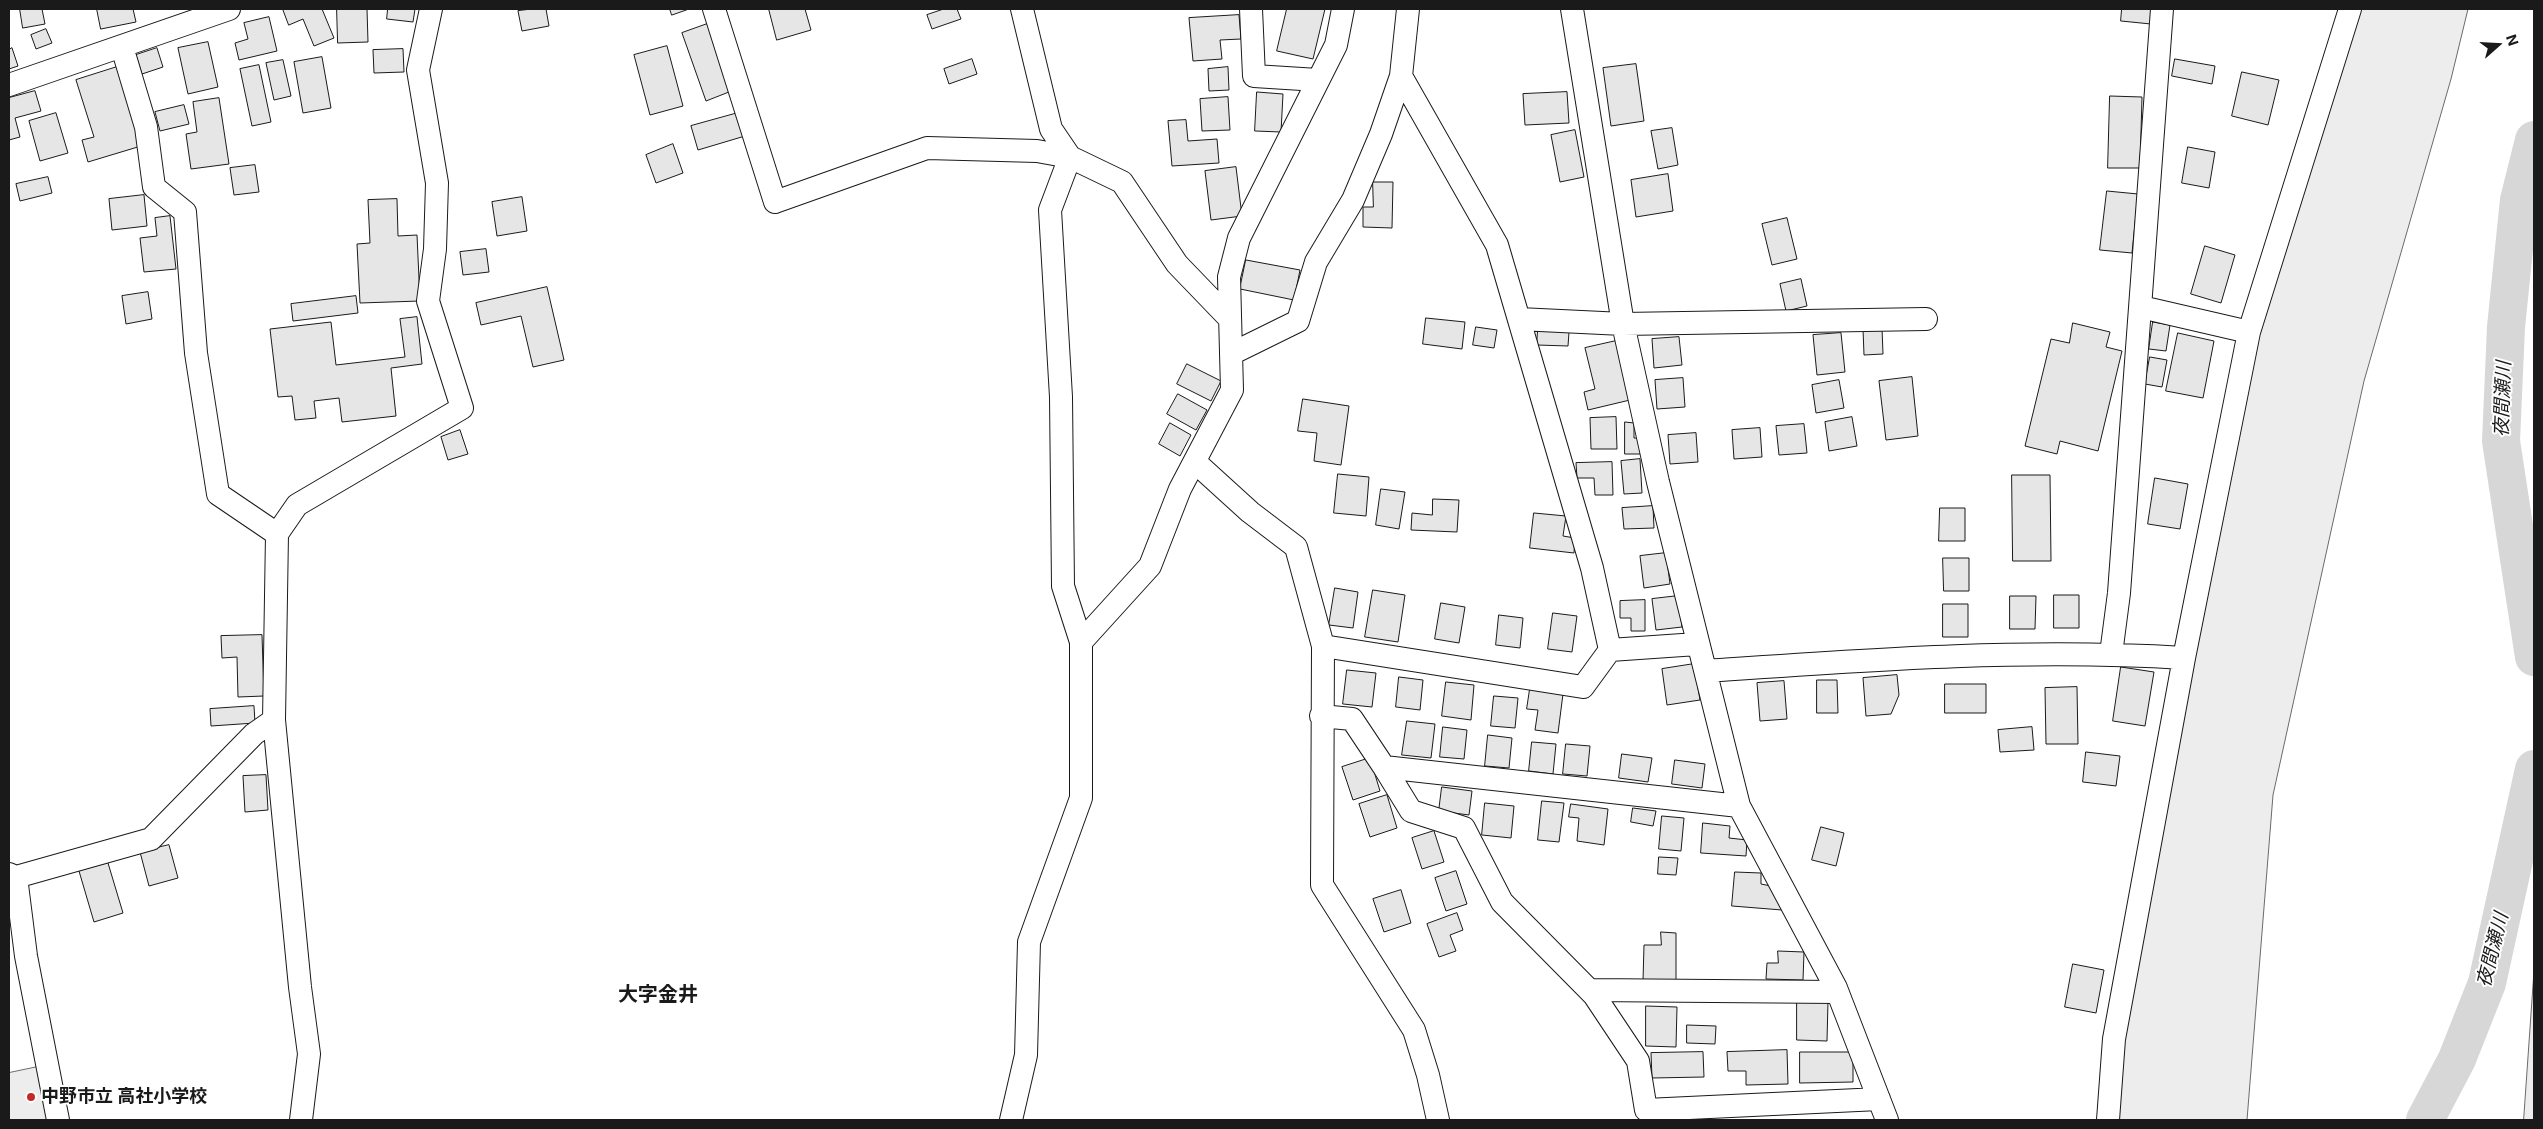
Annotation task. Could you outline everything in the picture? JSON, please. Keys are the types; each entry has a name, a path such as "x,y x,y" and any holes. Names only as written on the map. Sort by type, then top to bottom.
{"street":[{"path":"9,85 122,47 171,18 229,9"},
{"path":"301,1120 308,1054 274,720 277,534 296,505 462,408 428,301 435,249 437,183 418,70 430,9"},
{"path":"714,9 775,202 927,148 1037,152 1070,157 1122,182 1178,264 1230,319"},
{"path":"1022,9 1051,129 1070,157"},
{"path":"1251,9 1254,76 1318,80"},
{"path":"1081,642 1150,566 1180,489 1232,390 1229,277 1239,238 1336,45 1343,9"},
{"path":"1231,354 1298,321 1316,262 1353,200 1381,134 1401,76 1408,9"},
{"path":"1572,9 1623,324 1658,482 1738,806 1837,992 1887,1120"},
{"path":"2111,654 2119,593 2162,9"},
{"path":"2108,1120 2114,1040 2184,658 2249,332 2350,9"},
{"path":"122,47 146,127 154,187 185,212 196,353 218,494 277,534"},
{"path":"1323,646 1583,687 1610,650 1592,568 1497,245 1401,76"},
{"path":"1011,1120 1026,1055 1029,942 1081,798 1081,642 1063,586 1061,396 1050,210 1070,157"},
{"path":"2141,307 2249,332"},
{"path":"1519,319 1623,324 1926,319"},
{"path":"1195,462 1250,512 1296,548 1323,646 1321,716 1322,885 1414,1030 1428,1075 1438,1120"},
{"path":"1610,650 1697,644"},
{"path":"1706,671 1911,657 2111,654 2184,658"},
{"path":"1321,716 1352,719 1411,811 1464,828 1502,902 1589,990 1638,1061 1646,1110 1879,1099"},
{"path":"58,1120 12,875 151,839 254,734 274,720"},
{"path":"1384,767 1738,806"},
{"path":"1589,990 1837,992"}],"shaded area":[{"path":"2350,9 2468,9 2451,79 2364,381 2273,795 2247,1120 2108,1120 2184,658 2294,181"},
{"path":"2534,971 2534,1120 2524,1120"},
{"name":"中野市立 高社小学校","path":"47,1065 58,1120 9,1120 9,1073"}],"building":[{"path":"20,9 42,9 45,24 23,28"},
{"path":"97,9 133,9 136,22 101,29"},
{"path":"283,9 322,9 334,38 314,46 303,19 289,25"},
{"path":"337,9 367,9 368,42 338,43"},
{"path":"388,9 415,9 413,22 387,19"},
{"path":"546,9 549,26 522,31 518,11"},
{"path":"670,9 689,9 672,15"},
{"path":"769,9 805,9 811,30 777,40"},
{"path":"944,9 957,9 961,19 932,29 927,15"},
{"path":"1287,9 1325,9 1313,59 1277,51"},
{"path":"2122,9 2152,9 2151,24 2121,21"},
{"path":"1239,15 1241,39 1220,40 1222,59 1193,61 1189,18"},
{"path":"269,17 277,51 239,60 235,43 248,39 244,23"},
{"path":"710,23 734,90 706,101 682,33"},
{"path":"46,29 52,43 36,49 31,35"},
{"path":"208,42 218,87 188,94 178,48"},
{"path":"667,46 683,106 650,115 634,55"},
{"path":"12,48 18,66 9,69 9,50"},
{"path":"157,48 163,67 142,74 136,55"},
{"path":"403,49 404,72 374,73 373,50"},
{"path":"322,57 331,108 303,113 294,62"},
{"path":"972,59 977,74 949,84 944,69"},
{"path":"2175,59 2215,66 2212,84 2172,76"},
{"path":"283,60 291,96 274,100 266,63"},
{"path":"1636,64 1644,121 1611,126 1603,68"},
{"path":"259,65 271,122 252,126 240,69"},
{"path":"117,67 141,146 88,162 82,140 94,137 76,80"},
{"path":"1228,67 1229,90 1209,91 1208,69"},
{"path":"2242,72 2279,80 2268,125 2232,116"},
{"path":"35,91 41,111 15,118 20,137 9,140 9,98"},
{"path":"1257,92 1283,94 1281,132 1255,131"},
{"path":"1567,92 1569,123 1525,125 1523,94"},
{"path":"2110,96 2142,97 2140,168 2108,168"},
{"path":"1228,97 1230,130 1202,131 1200,99"},
{"path":"219,98 229,164 191,169 186,134 197,132 193,102"},
{"path":"184,105 189,124 160,131 155,112"},
{"path":"56,113 68,153 40,161 29,121"},
{"path":"738,113 745,136 698,150 691,126"},
{"path":"1186,120 1188,141 1217,139 1219,163 1172,166 1168,121"},
{"path":"1672,128 1678,165 1658,169 1651,131"},
{"path":"1575,130 1584,177 1560,182 1551,135"},
{"path":"673,144 683,173 656,183 646,155"},
{"path":"2188,147 2215,152 2209,188 2182,183"},
{"path":"255,165 259,192 234,195 230,168"},
{"path":"1236,167 1242,216 1211,220 1205,171"},
{"path":"1668,174 1673,211 1636,217 1631,180"},
{"path":"48,177 52,193 20,201 16,184"},
{"path":"1373,182 1393,182 1392,228 1363,227 1363,207 1373,207"},
{"path":"2107,191 2138,194 2132,253 2100,250"},
{"path":"144,195 147,226 112,230 109,199"},
{"path":"522,197 527,231 497,236 492,202"},
{"path":"397,199 398,236 417,235 420,301 360,303 357,244 370,243 368,200"},
{"path":"170,216 176,269 144,272 140,238 157,236 155,218"},
{"path":"1787,218 1797,259 1772,265 1762,224"},
{"path":"2205,246 2235,255 2221,303 2191,294"},
{"path":"486,249 489,272 463,275 460,252"},
{"path":"1246,260 1300,270 1294,300 1240,289"},
{"path":"1801,279 1807,306 1786,311 1780,284"},
{"path":"547,287 564,360 533,367 521,316 481,325 476,303"},
{"path":"148,292 152,319 126,324 122,296"},
{"path":"356,296 358,313 293,321 291,304"},
{"path":"417,317 422,364 391,368 396,416 342,422 339,398 314,401 316,418 295,420 292,396 278,397 270,329 331,322 336,365 405,357 400,319"},
{"path":"1426,318 1465,322 1462,349 1423,344"},
{"path":"2153,322 2170,325 2166,351 2149,349"},
{"path":"2073,323 2110,332 2106,347 2122,351 2098,451 2060,441 2057,454 2025,446 2051,339 2069,343"},
{"path":"1476,327 1497,330 1494,348 1473,345"},
{"path":"1882,328 1883,354 1864,355 1863,329"},
{"path":"1538,330 1569,332 1568,346 1537,345"},
{"path":"1841,333 1845,372 1817,375 1813,335"},
{"path":"2178,333 2214,341 2203,398 2166,391"},
{"path":"1679,337 1682,365 1654,368 1652,339"},
{"path":"1616,341 1630,400 1588,410 1584,392 1595,389 1585,348"},
{"path":"2150,357 2167,360 2162,387 2145,384"},
{"path":"1187,364 1221,381 1211,401 1177,384"},
{"path":"1912,377 1918,436 1886,440 1879,381"},
{"path":"1683,378 1685,407 1657,409 1655,380"},
{"path":"1839,380 1844,408 1816,413 1812,385"},
{"path":"1178,394 1207,410 1196,430 1167,414"},
{"path":"1303,399 1349,406 1341,465 1314,461 1317,433 1298,431"},
{"path":"1616,417 1617,449 1591,449 1590,418"},
{"path":"1852,417 1857,446 1829,451 1825,422"},
{"path":"1625,422 1634,423 1634,438 1642,438 1642,454 1625,454"},
{"path":"1170,423 1191,435 1180,456 1159,444"},
{"path":"1804,424 1807,453 1779,455 1776,426"},
{"path":"1760,428 1762,457 1734,459 1732,430"},
{"path":"460,430 468,454 448,460 441,437"},
{"path":"1696,433 1698,462 1670,464 1668,435"},
{"path":"1640,459 1642,493 1624,494 1621,461"},
{"path":"1612,462 1613,495 1595,495 1594,478 1577,478 1576,463"},
{"path":"1338,474 1369,477 1366,516 1334,513"},
{"path":"2012,475 2050,475 2051,561 2013,561"},
{"path":"2155,478 2188,484 2180,529 2148,524"},
{"path":"1381,489 1405,492 1399,529 1376,525"},
{"path":"1433,499 1459,500 1457,532 1411,530 1412,513 1432,515"},
{"path":"1653,506 1654,528 1624,529 1622,508"},
{"path":"1940,508 1965,508 1965,541 1939,541"},
{"path":"1534,513 1566,516 1563,536 1575,538 1574,553 1530,548"},
{"path":"1666,553 1670,584 1644,588 1640,556"},
{"path":"1943,558 1969,558 1969,591 1944,591"},
{"path":"1335,588 1358,592 1353,628 1329,625"},
{"path":"1373,590 1405,595 1398,642 1365,637"},
{"path":"2054,595 2079,595 2079,628 2054,628"},
{"path":"1678,596 1682,627 1656,630 1652,599"},
{"path":"2010,596 2036,596 2035,629 2010,629"},
{"path":"1645,600 1645,631 1631,631 1631,618 1620,618 1620,601"},
{"path":"1441,603 1465,607 1459,643 1435,639"},
{"path":"1943,604 1968,604 1968,637 1943,637"},
{"path":"1553,613 1577,616 1572,652 1548,649"},
{"path":"1499,615 1523,618 1520,648 1496,645"},
{"path":"262,635 264,696 238,697 237,657 222,658 221,636"},
{"path":"1694,664 1700,700 1667,705 1662,669"},
{"path":"2121,667 2154,672 2145,726 2113,721"},
{"path":"1347,670 1376,673 1372,707 1343,704"},
{"path":"1897,675 1899,695 1891,714 1866,716 1863,678"},
{"path":"1399,677 1423,680 1420,710 1396,707"},
{"path":"1817,680 1837,680 1838,713 1817,713"},
{"path":"1784,681 1787,719 1760,721 1757,683"},
{"path":"1446,682 1474,685 1471,720 1442,716"},
{"path":"1945,684 1986,684 1986,713 1945,713"},
{"path":"2077,687 2078,744 2046,744 2045,688"},
{"path":"1530,689 1563,694 1558,733 1535,730 1538,710 1527,709"},
{"path":"1494,696 1518,698 1515,728 1491,726"},
{"path":"254,706 255,723 211,726 210,709"},
{"path":"1407,721 1435,724 1431,758 1402,755"},
{"path":"1443,727 1467,730 1464,759 1440,757"},
{"path":"2032,727 2034,750 2000,752 1998,730"},
{"path":"1488,735 1512,738 1509,768 1485,766"},
{"path":"1532,742 1556,744 1553,774 1529,771"},
{"path":"1566,744 1590,746 1587,776 1563,774"},
{"path":"2086,752 2120,756 2116,786 2083,782"},
{"path":"1622,754 1652,758 1648,782 1619,778"},
{"path":"1370,758 1380,791 1353,800 1342,767"},
{"path":"1675,760 1705,764 1702,788 1672,784"},
{"path":"266,775 268,810 245,812 243,776"},
{"path":"1442,787 1472,791 1469,815 1439,811"},
{"path":"1387,795 1397,828 1370,837 1359,804"},
{"path":"1542,801 1564,803 1559,842 1538,840"},
{"path":"1485,803 1514,806 1511,838 1482,835"},
{"path":"1571,804 1608,809 1604,845 1577,841 1579,818 1569,817"},
{"path":"1633,808 1656,811 1653,826 1631,822"},
{"path":"1662,816 1684,818 1681,851 1659,849"},
{"path":"1703,823 1730,826 1729,838 1747,840 1746,856 1701,853"},
{"path":"1821,827 1844,833 1836,866 1812,860"},
{"path":"1434,831 1444,862 1422,869 1412,838"},
{"path":"169,845 178,878 149,886 140,852"},
{"path":"1659,857 1678,858 1676,875 1658,874"},
{"path":"108,863 123,913 94,922 79,871"},
{"path":"1456,871 1467,904 1446,911 1435,878"},
{"path":"1735,872 1761,873 1761,884 1771,886 1782,910 1732,906"},
{"path":"1401,890 1411,923 1384,932 1373,899"},
{"path":"1457,913 1463,930 1450,935 1456,951 1439,957 1427,924"},
{"path":"1661,932 1676,933 1676,981 1643,981 1644,945 1661,945"},
{"path":"1778,951 1804,952 1803,980 1766,979 1767,963 1778,963"},
{"path":"2073,964 2104,970 2096,1013 2065,1007"},
{"path":"1797,1000 1828,1001 1827,1041 1797,1040"},
{"path":"1646,1006 1677,1007 1676,1047 1646,1046"},
{"path":"1687,1025 1716,1026 1715,1044 1687,1043"},
{"path":"1787,1050 1788,1084 1746,1085 1746,1071 1728,1071 1727,1052"},
{"path":"1703,1052 1704,1077 1652,1078 1651,1053"},
{"path":"1800,1052 1853,1052 1853,1082 1800,1083"}],"waterway":[{"name":"夜間瀬川","path":"2534,140 2519,200 2506,327 2501,441 2534,657"},
{"name":"夜間瀬川","path":"2425,1120 2457,1059 2487,983 2534,769"}],"place":[{"name":"中野市立 高社小学校","path":"31,1097"}],"district":[{"name":"大字金井","path":"658,995"}]}
